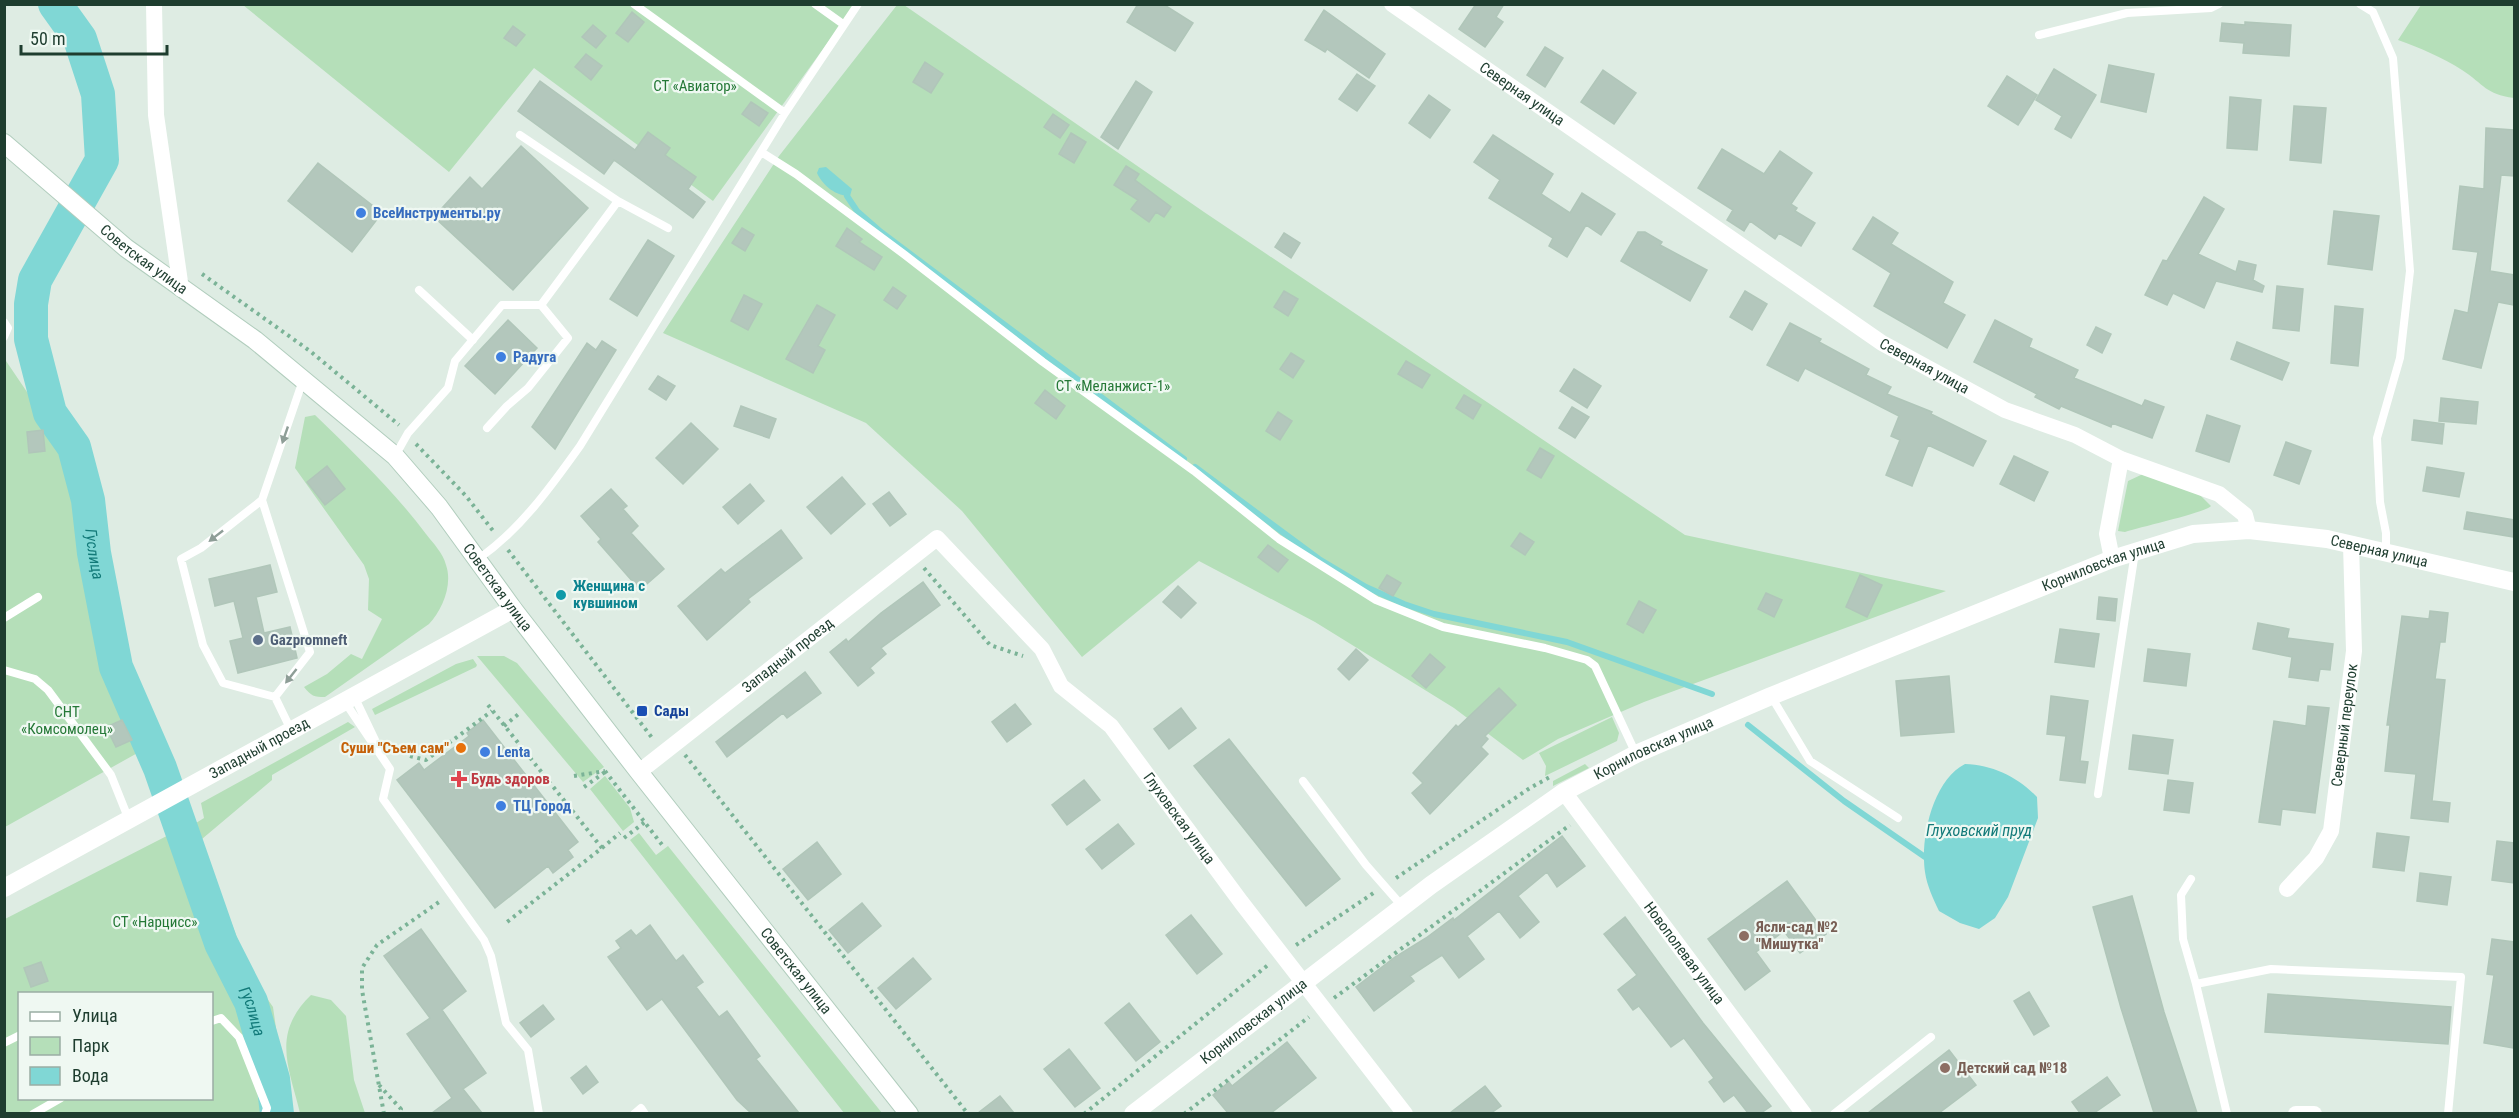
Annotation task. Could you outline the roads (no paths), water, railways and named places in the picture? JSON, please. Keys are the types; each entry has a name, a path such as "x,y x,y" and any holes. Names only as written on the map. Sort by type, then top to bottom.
{"street":[{"path":"154,4 156,115 181,289"},
{"name":"Северная улица","path":"1392,4 1882,343 2005,410 2075,435 2121,459 2220,494 2245,515 2249,530 2296,533 2514,582"},
{"name":"Советская улица","path":"4,143 36,173 126,248 255,340 395,456 439,507 513,609 639,772 909,1113"},
{"path":"2112,559 2107,534 2121,459"},
{"name":"Корниловская улица","path":"1133,1113 1402,906 1564,792 1636,754 1771,696 2112,559 2193,534 2249,530"},
{"name":"Западный проезд","path":"639,772 937,538"},
{"name":"Глуховская улица","path":"937,538 1042,649 1061,686 1111,726 1241,902 1405,1113"},
{"name":"Северный переулок","path":"2287,890 2316,858 2331,831 2354,651 2351,544"},
{"name":"Западный проезд","path":"4,888 513,609"},
{"name":"Новополевая улица","path":"1564,792 1804,1113"},
{"path":"2296,1113 2314,1113"}],"lane":[{"path":"634,4 785,113"},
{"path":"815,4 843,24"},
{"path":"478,560 502,543 549,489 580,446 785,113 858,4"},
{"path":"2039,35 2127,13 2211,8 2219,4"},
{"path":"2360,4 2373,12 2393,58 2410,271 2400,358 2378,438 2380,501 2386,533 2386,552"},
{"path":"520,135 618,201 668,228"},
{"path":"761,152 796,174 1043,362 1194,471 1280,539 1376,600 1443,627 1545,648 1587,660 1595,666 1636,754"},
{"path":"541,306 618,201"},
{"path":"419,290 473,340"},
{"path":"395,456 408,433 448,388 455,361 502,305 541,306 568,338 528,388 507,405 487,428"},
{"path":"4,322 8,328 4,337"},
{"path":"291,731 274,696 223,683 203,645 181,559 201,548 262,500 304,380"},
{"path":"262,500 310,652 274,696"},
{"path":"2098,794 2135,551"},
{"path":"4,618 38,597"},
{"path":"4,670 35,679 48,690 111,775 136,816"},
{"path":"1771,696 1810,761 1898,818"},
{"path":"350,699 390,769 383,799 484,940 491,956 506,1023 528,1050 539,1113"},
{"path":"1303,781 1366,866 1402,906"},
{"path":"2191,879 2181,895 2183,939 2227,1113"},
{"path":"2196,984 2271,969 2461,977 2448,1113"},
{"path":"213,1021 221,1018 239,1037 267,1108 265,1113"},
{"path":"4,1043 18,1036"},
{"path":"1834,1113 1931,1037"},
{"path":"33,1113 57,1100"},
{"path":"634,1113 641,1108 645,1113"}],"water":[{"path":"826,167 852,189 850,196 835,192 823,182 817,173 819,168"},
{"name":"Глуховский пруд","path":"1965,764 2004,773 2037,797 2038,818 2008,897 1995,918 1979,929 1960,923 1939,911 1925,872 1925,843 1931,811 1945,783"}],"waterway":[{"name":"Гуслица","path":"55,4 80,39 98,94 102,160 35,280 31,304 31,339 50,413 74,447 88,500 94,553 116,667 160,768 221,943 251,1002 273,1079 277,1114"},
{"path":"847,196 857,211 881,232 1184,459"},
{"path":"1195,467 1319,559 1366,587 1404,604 1434,614 1567,642 1712,694"},
{"path":"1748,725 1844,801 1925,857"}],"place":[{"name":"ВсеИнструменты.ру","path":"361,213"},
{"name":"Радуга","path":"501,357"},
{"name":"Женщина с кувшином","path":"561,595"},
{"name":"Gazpromneft","path":"258,640"},
{"name":"Сады","path":"642,711"},
{"name":"Суши \"Съем сам\"","path":"461,748"},
{"name":"Lenta","path":"485,752"},
{"name":"Будь здоров","path":"459,779"},
{"name":"ТЦ Город","path":"501,806"},
{"name":"Ясли-сад №2 \"Мишутка\"","path":"1744,936"},
{"name":"Детский сад №18","path":"1945,1068"}],"park label":[{"name":"СТ «Авиатор»","path":"695,86"},
{"name":"СТ «Меланжист-1»","path":"1113,386"},
{"name":"СНТ «Комсомолец»","path":"67,720"},
{"name":"СТ «Нарцисс»","path":"155,922"}]}
